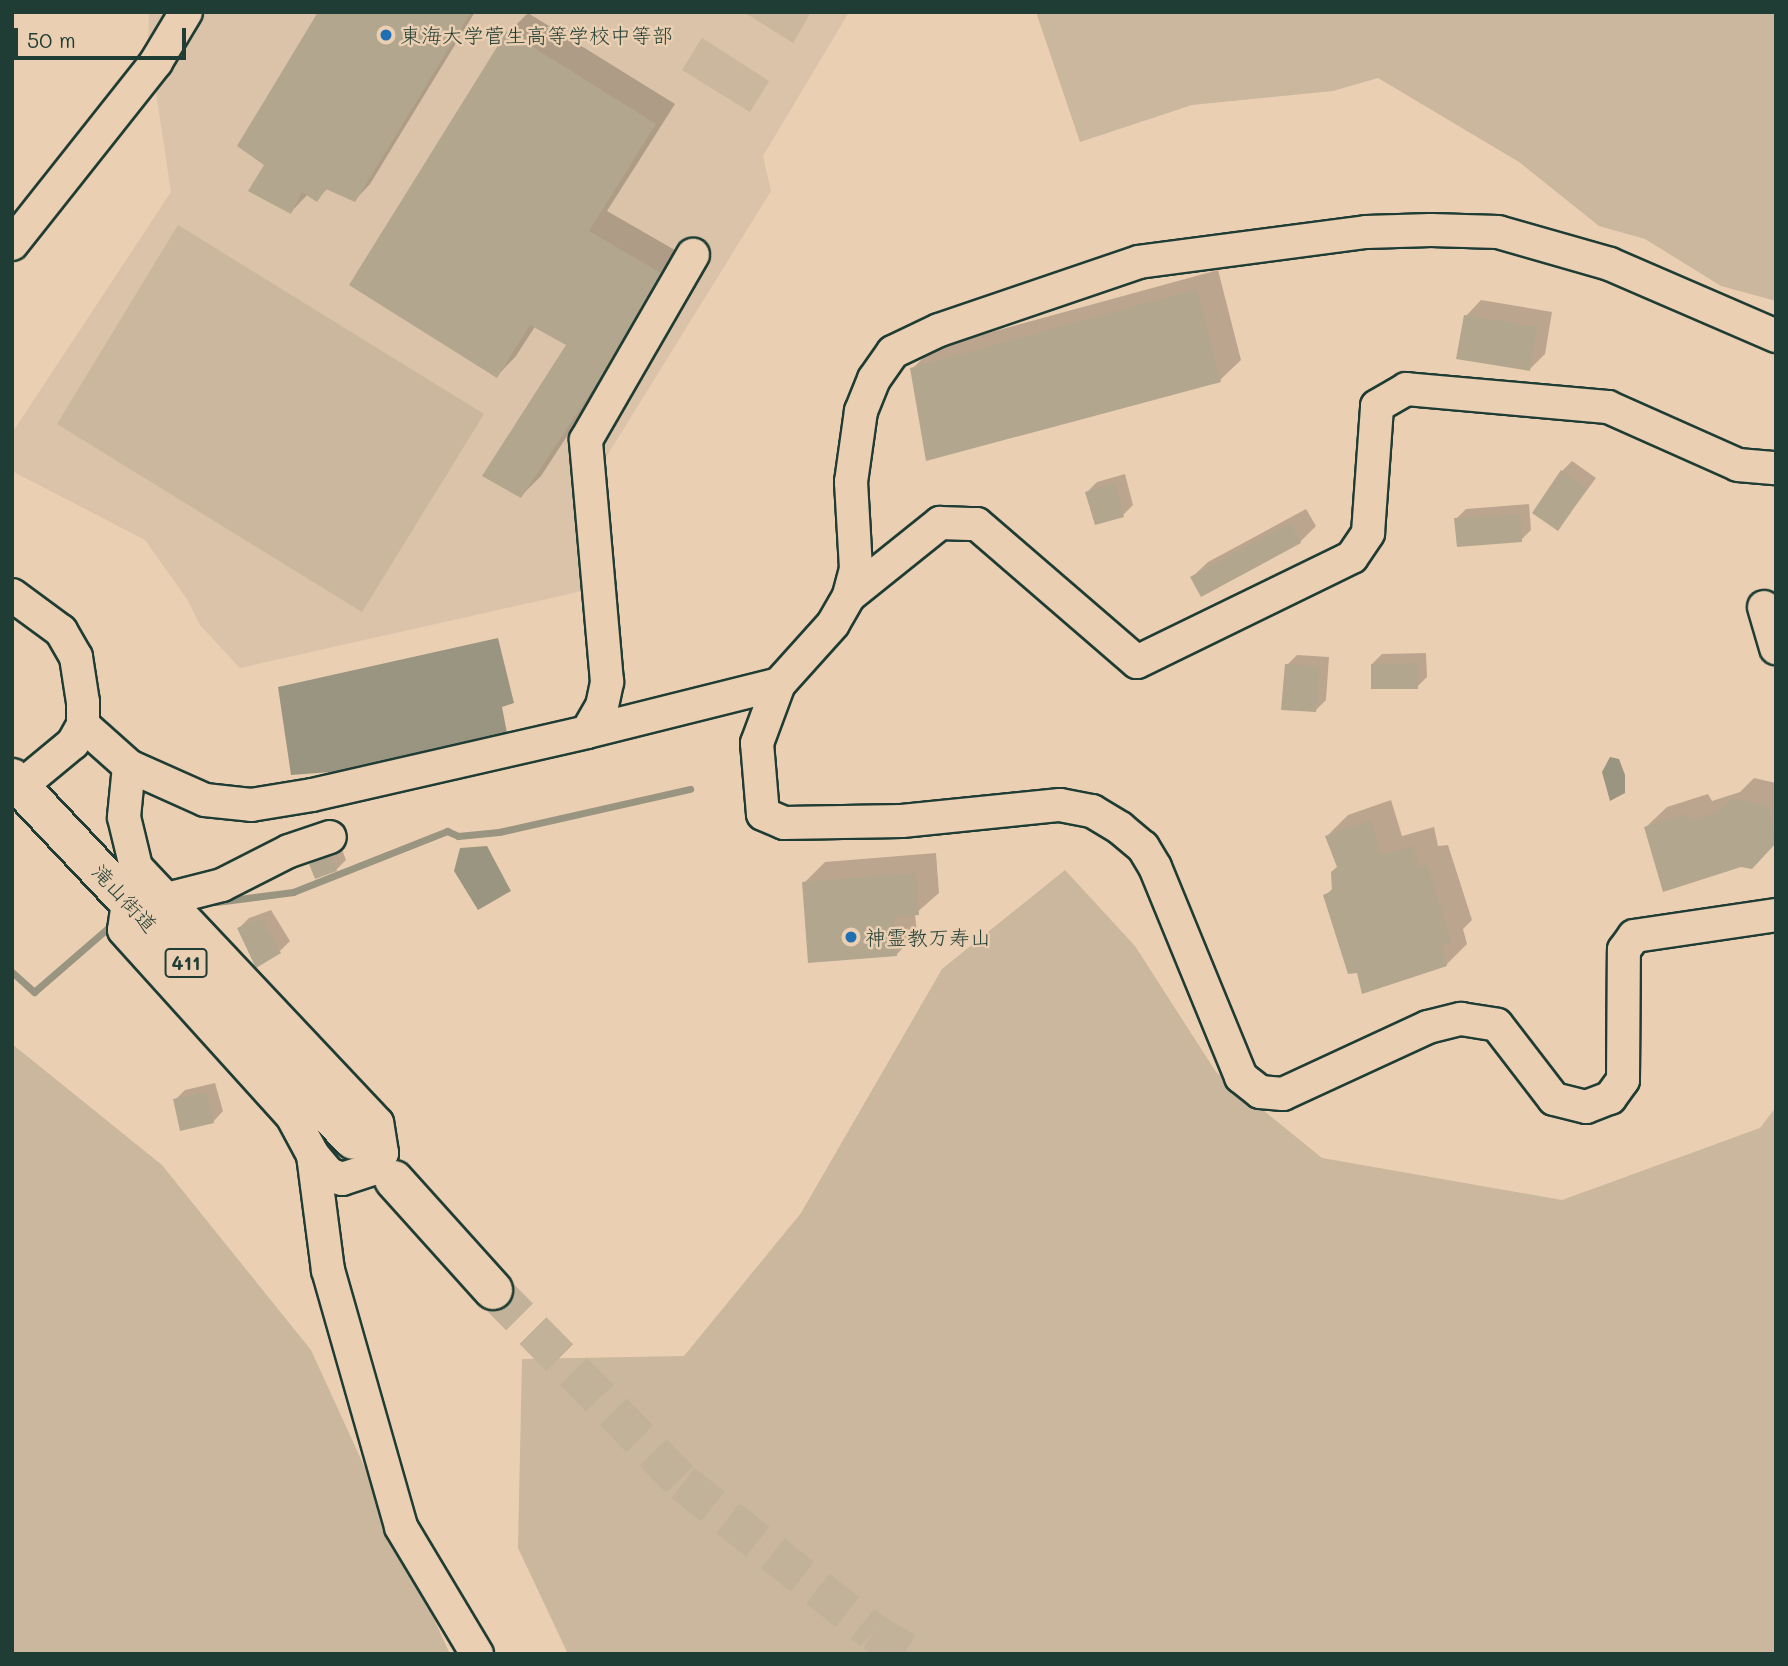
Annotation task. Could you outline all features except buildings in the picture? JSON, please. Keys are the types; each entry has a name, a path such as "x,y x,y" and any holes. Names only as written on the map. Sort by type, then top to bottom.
{"highway":[{"name":"滝山街道","path":"17,782 145,901 353,1140"},
{"path":"394,1180 493,1290"}],"street":[{"path":"12,244 156,62 186,12"},
{"path":"1776,336 1610,264 1498,232 1366,232 1139,262 939,330 893,352 861,411 851,482 856,569 849,596 833,624 779,684 757,743 763,814 783,823 902,821 1060,805 1092,811 1143,847 1241,1077 1260,1093 1283,1094 1428,1027 1461,1019 1497,1025 1554,1099 1586,1107 1610,1098 1623,1080 1624,950 1634,936 1776,915"},
{"path":"587,732 602,706 605,656 586,440 693,255"},
{"path":"849,596 940,523 977,524 1137,662 1352,557 1368,533 1377,406 1406,390 1608,407 1738,465 1776,468"},
{"path":"12,595 61,631 71,649 80,677 83,725 73,743 17,782"},
{"path":"1764,607 1776,648"},
{"path":"83,725 129,766 205,800 251,805 312,795 587,732 779,684"},
{"path":"129,766 126,840 145,901 377,1123 383,1138 382,1153 372,1169 358,1176 342,1179 329,1174 313,1155 292,1116 124,930 145,901 222,885 289,851 330,837"},
{"path":"313,1155 328,1270 401,1527 477,1654"}],"shaded area":[{"path":"149,12 849,12 763,156 771,191 605,459 621,658 589,660 582,591 240,668 200,625 187,599 145,540 12,471 12,433 171,192 148,39"},
{"path":"744,12 811,12 793,43"},
{"path":"1036,12 1776,12 1776,301 1721,286 1645,239 1599,226 1519,162 1378,78 1333,91 1192,105 1080,142"},
{"path":"702,38 769,81 750,112 682,70"},
{"path":"178,225 484,414 362,612 57,424"},
{"path":"498,638 514,703 502,707 507,733 358,770 291,775 278,687"},
{"path":"1610,757 1619,759 1625,775 1625,793 1610,801 1602,772"},
{"path":"487,846 511,891 478,910 454,871 460,848"},
{"path":"1065,870 1135,946 1216,1072 1322,1158 1562,1200 1760,1128 1776,1107 1776,1654 568,1654 518,1548 522,1359 684,1356 801,1213 942,969"},
{"path":"12,1044 162,1165 311,1350 450,1654 12,1654"}],"waterway":[{"path":"216,902 293,892 447,831 458,836 499,832 690,789"},
{"path":"12,972 34,992 108,928"}],"tunnel":[{"path":"493,1290 683,1483 873,1632 910,1654"}],"place":[{"name":"東海大学菅生高等学校中等部","path":"386,35"},
{"name":"神霊教万寿山","path":"851,937"}]}
